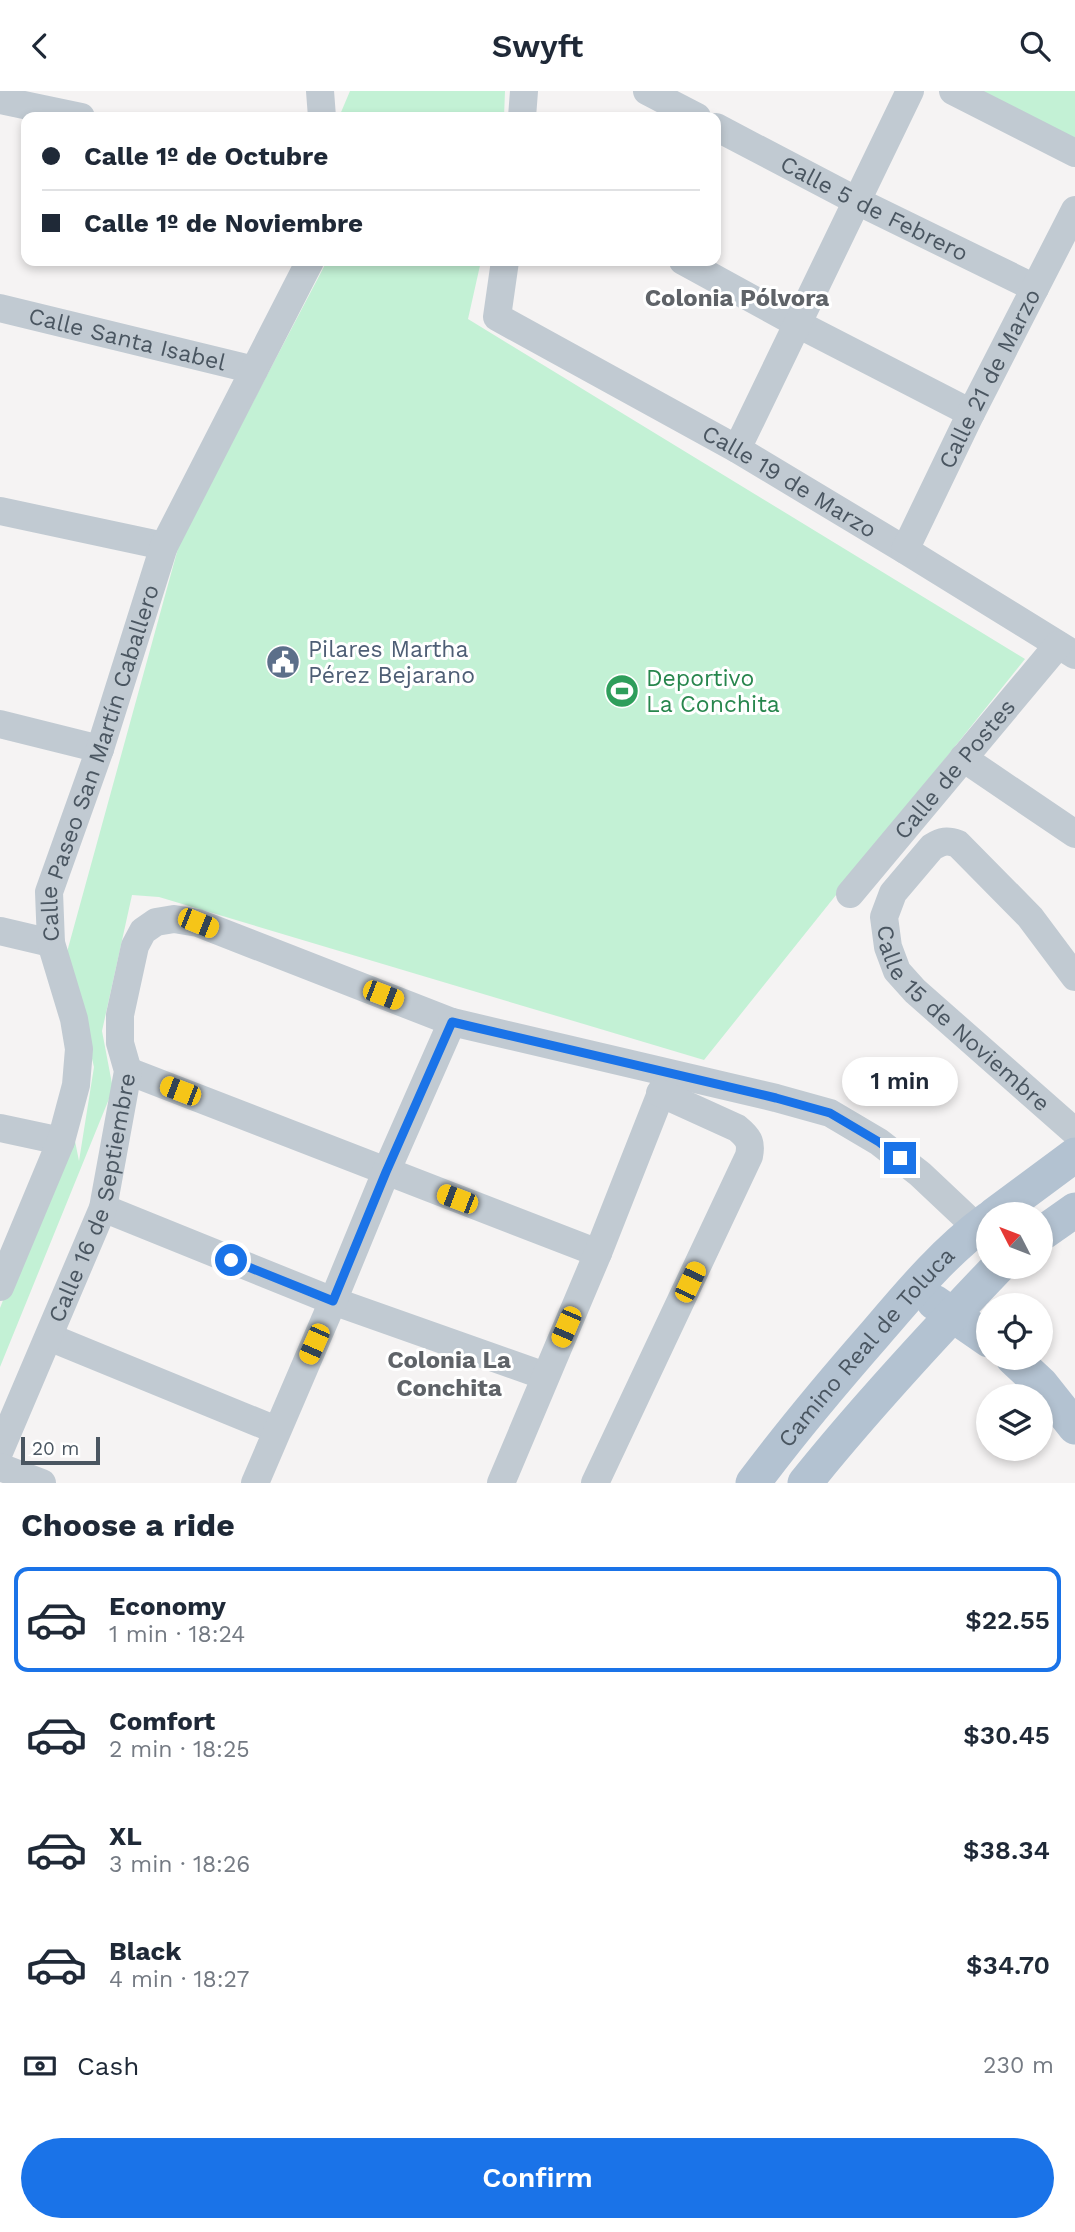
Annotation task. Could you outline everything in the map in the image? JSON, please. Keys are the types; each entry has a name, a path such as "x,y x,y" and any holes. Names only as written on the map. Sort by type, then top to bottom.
{"main road":[{"name":"Camino Real de Toluca","path":"1016,1202 1075,1155"},
{"path":"1054,1225 1075,1210"},
{"name":"Camino Real de Toluca","path":"753,1483 800,1420 914,1288 976,1234"},
{"name":"Camino Real de Toluca","path":"805,1483 835,1446 986,1279"},
{"path":"914,1288 976,1331"},
{"path":"1026,1370 1041,1384 1075,1427"}],"street":[{"path":"320,91 322,112"},
{"path":"522,112 524,91"},
{"path":"647,91 687,112"},
{"path":"737,449 910,91"},
{"path":"953,91 1075,153"},
{"path":"0,100 57,112"},
{"name":"Calle 5 de Febrero","path":"721,130 857,201 1035,288"},
{"name":"Calle 21 de Marzo","path":"905,550 971,413 1075,210"},
{"name":"Calle Paseo San Martín Caballero","path":"0,1287 61,1141 76,1085 79,1049 74,1019 51,943 49,892 100,749 164,546 307,266"},
{"name":"Calle 19 de Marzo","path":"504,266 497,317 737,449 1066,650"},
{"path":"692,266 797,324 971,413"},
{"name":"Calle Santa Isabel","path":"0,308 254,370"},
{"path":"0,511 164,546"},
{"name":"Calle de Postes","path":"850,894 963,758 1066,650"},
{"path":"0,724 100,749"},
{"path":"963,758 1075,834"},
{"name":"Calle 15 de Noviembre","path":"1075,977 1030,917 958,844 940,842 932,847 893,893 884,918 888,947 897,971 915,991 1075,1132"},
{"name":"Calle 16 de Septiembre","path":"0,1450 103,1208 128,1070 120,1043 120,1016 135,946 143,932 156,922 174,919 198,923 452,1022"},
{"path":"0,931 51,943"},
{"path":"255,1483 452,1022 665,1083 776,1098 830,1113 879,1142 976,1217"},
{"path":"128,1070 598,1253"},
{"path":"501,1483 598,1253 665,1083"},
{"path":"595,1483 749,1156 751,1146 748,1136 665,1083"},
{"path":"0,1128 61,1141"},
{"path":"103,1208 333,1301 545,1375"},
{"path":"49,1337 276,1430"},
{"path":"0,1467 42,1483"}],"green space":[{"path":"350,91 505,91 504,112 341,112"},
{"path":"978,91 1075,91 1075,142"},
{"name":"Deportivo La Conchita","path":"324,266 480,266 468,319 1025,659 704,1060 159,897 132,895 102,1031 113,1089 0,1367 0,1308 72,1126 79,1161 94,1067 67,952 180,541"}],"place":[{"name":"Pilares Martha Pérez Bejarano","path":"283,662"},
{"name":"Deportivo La Conchita","path":"622,691"}],"district":[{"name":"Colonia Pólvora","path":"737,298"},
{"name":"Colonia La Conchita","path":"449,1374"}],"route":[{"path":"231,1260 333,1301 452,1022 830,1113 879,1142 900,1158"}]}
